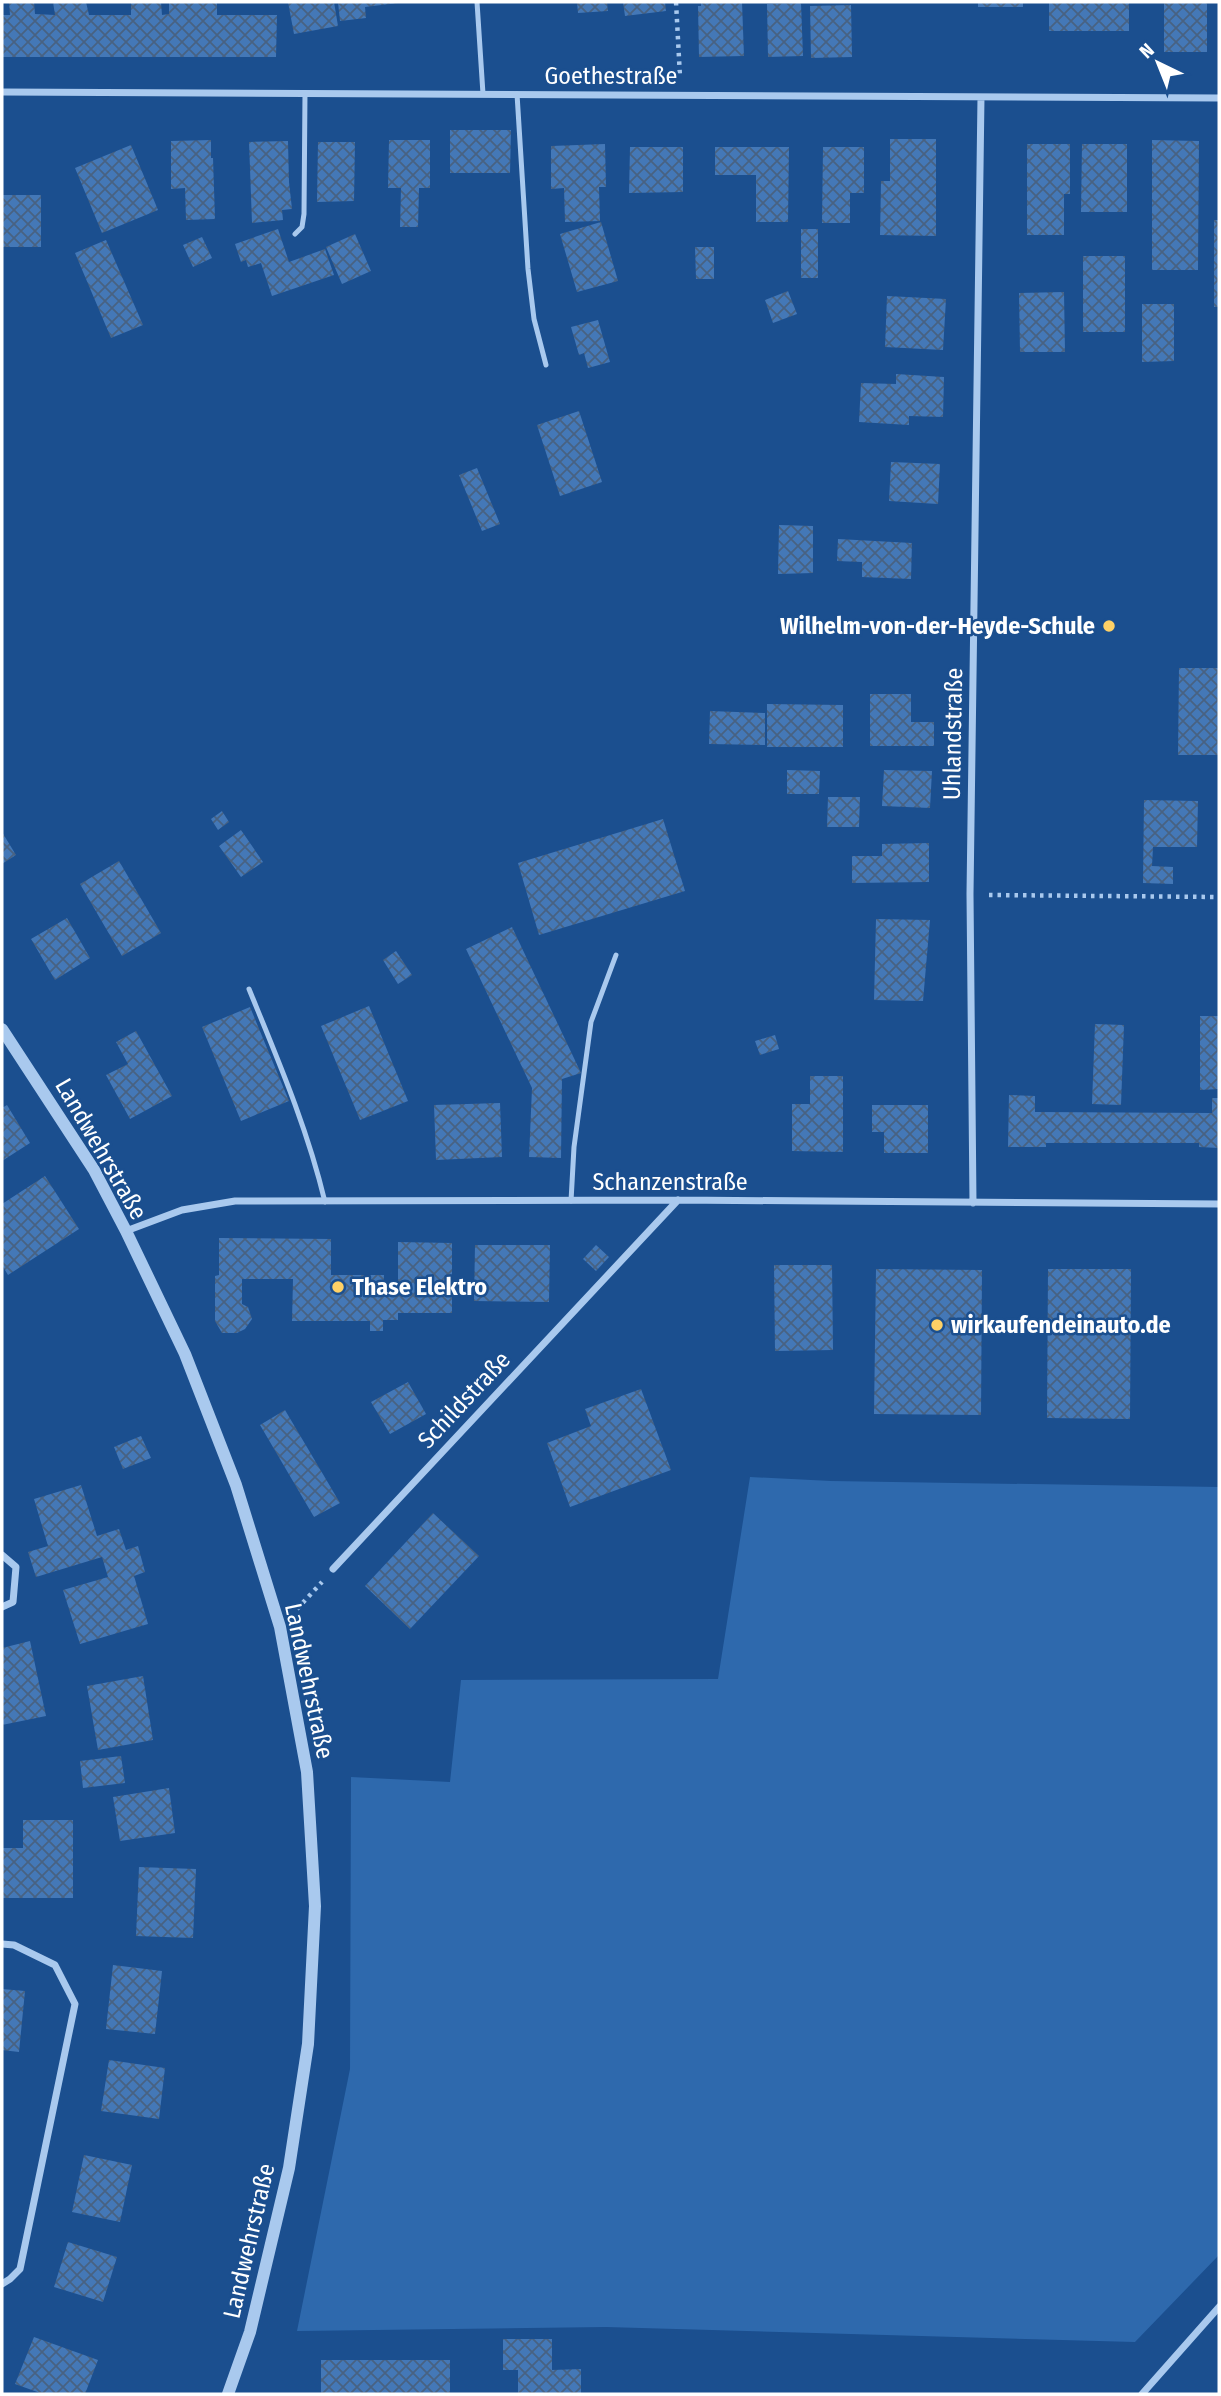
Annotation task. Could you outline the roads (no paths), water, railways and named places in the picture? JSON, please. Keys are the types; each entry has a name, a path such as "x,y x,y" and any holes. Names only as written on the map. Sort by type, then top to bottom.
{"street":[{"name":"Goethestraße","path":"2,92 1219,98"},
{"name":"Uhlandstraße","path":"973,1203 970,894 981,97"},
{"name":"Landwehrstraße","path":"2,1029 94,1170 190,1366 236,1485 280,1627 307,1772 315,1906 308,2044 289,2168 250,2332 228,2394"},
{"name":"Schanzenstraße","path":"126,1231 182,1210 235,1201 678,1200 1219,1204"},
{"name":"Schildstraße","path":"333,1569 678,1200"},
{"path":"2,1555 16,1567 13,1602 2,1607"},
{"path":"2,1944 14,1945 55,1965 75,2004 20,2269 2,2284"},
{"path":"1142,2394 1219,2307"}],"lane":[{"path":"477,2 483,94"},
{"path":"295,234 302,227 304,214 305,93"},
{"path":"517,94 528,269 534,319 546,365"},
{"path":"571,1201 574,1147 592,1022 615,956"},
{"path":"249,989 298,1111 313,1154 325,1202"}],"place":[{"name":"Wilhelm-von-der-Heyde-Schule","path":"1109,626"},
{"name":"Thase Elektro","path":"338,1287"},
{"name":"wirkaufendeinauto.de","path":"937,1325"}]}
